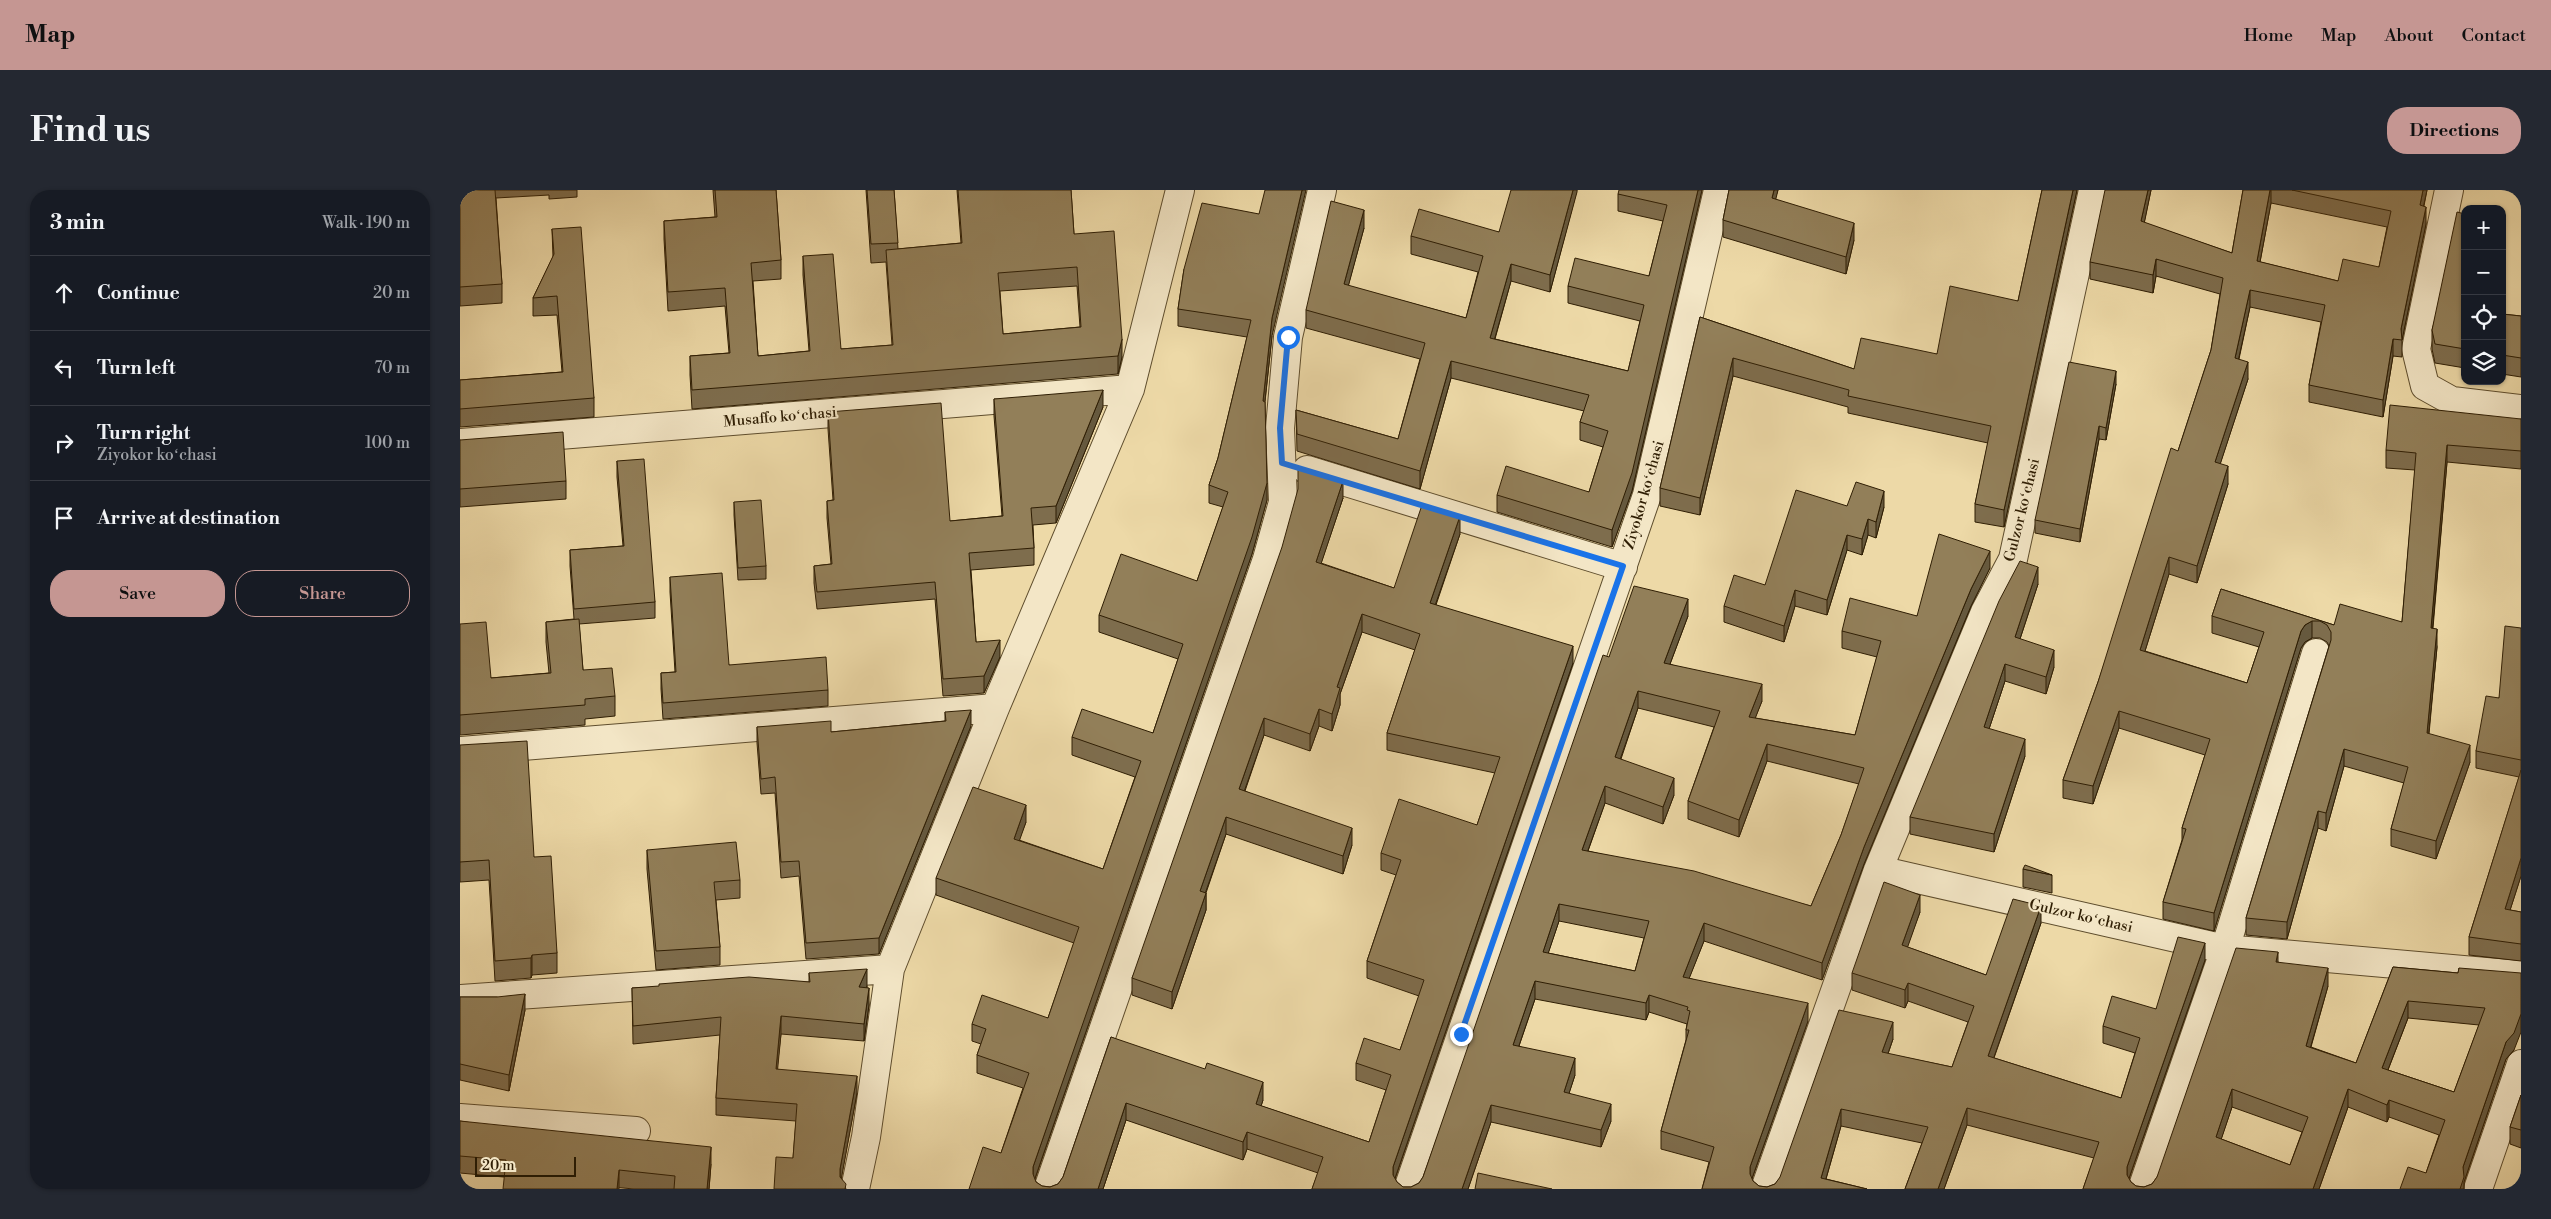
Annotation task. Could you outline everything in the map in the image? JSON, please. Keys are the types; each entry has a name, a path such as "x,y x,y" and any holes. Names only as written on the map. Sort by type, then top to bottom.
{"street":[{"path":"855,1189 866,1137 890,969 995,708 1130,389 1180,190"},
{"path":"1048,1189 1267,559 1284,502 1280,428 1288,337 1322,190"},
{"name":"Ziyokor koʻchasi","path":"1408,1189 1647,495 1718,190"},
{"name":"Gulzor koʻchasi","path":"1764,1189 1878,870 1985,612 2014,558 2093,190"},
{"path":"2449,190 2416,349 2425,386 2452,401 2521,409"},
{"name":"Musaffo koʻchasi","path":"460,443 1130,389"},
{"path":"1282,463 1623,566"},
{"path":"2142,1189 2225,949 2316,653"},
{"path":"460,751 995,708"},
{"name":"Gulzor koʻchasi","path":"1878,870 2225,949 2521,976"},
{"path":"460,999 890,969"},
{"path":"2478,1189 2521,1064"},
{"path":"460,1118 636,1132"}],"building":[{"path":"460,190 495,190 502,284 460,287"},
{"path":"715,190 776,190 781,260 751,263 758,356 810,351 803,256 833,254 841,349 893,345 886,250 962,243 958,190 1071,190 1074,234 1114,231 1122,339 1118,356 692,390 690,356 730,353 725,288 668,292 664,221 717,217","holes":["1077,267 1081,327 1003,334 998,273"]},
{"path":"867,190 894,190 898,243 871,244"},
{"path":"1265,190 1302,190 1272,318 1263,401 1265,402 1267,483 1252,537 1033,1167 1036,1182 1042,1186 1050,1187 1058,1184 1063,1177 1111,1037 1205,1069 1207,1063 1263,1082 1256,1104 1369,1142 1391,1075 1356,1063 1364,1038 1400,1050 1424,980 1367,961 1401,860 1381,853 1399,799 1477,825 1500,757 1387,733 1420,634 1362,614 1337,687 1340,688 1332,714 1319,709 1310,734 1264,718 1239,789 1352,828 1343,856 1226,817 1200,891 1206,893 1172,992 1132,978 1282,547 1298,489 1298,467 1343,481 1316,562 1394,588 1422,505 1460,516 1430,603 1573,646 1393,1167 1393,1175 1403,1187 1411,1187 1419,1183 1423,1177 1603,655 1609,657 1634,586 1688,599 1664,663 1762,684 1749,717 1855,735 1881,641 1842,631 1850,598 1917,616 1939,534 1990,551 1971,589 1864,847 1822,963 1704,923 1683,977 1808,1003 1750,1167 1753,1181 1759,1186 1767,1187 1775,1184 1780,1177 1839,1010 1893,1022 1882,1052 1952,1067 1974,1006 1908,983 1905,990 1852,973 1884,882 1920,895 1902,945 1986,975 2013,899 2041,906 1988,1056 2121,1098 2140,1038 2103,1026 2112,996 2156,1009 2178,937 2205,943 2127,1167 2127,1175 2136,1186 2144,1187 2152,1184 2157,1177 2236,948 2278,952 2276,962 2328,968 2306,1046 2356,1063 2393,967 2458,973 2459,968 2521,973 2521,1014 2514,1033 2506,1042 2463,1167 2464,1177 2460,1189 2400,1189 2408,1167 2426,1173 2445,1120 2389,1100 2387,1105 2348,1089 2313,1189 2083,1189 2099,1142 1967,1108 1938,1189 1905,1189 1928,1127 1841,1109 1821,1178 1867,1189 1702,1189 1714,1147 1661,1131 1689,1030 1686,1030 1690,1011 1687,1010 1688,1007 1649,995 1646,1003 1535,981 1513,1045 1575,1058 1564,1092 1611,1104 1601,1130 1491,1105 1462,1189 1312,1189 1323,1157 1247,1132 1243,1142 1126,1103 1098,1189 969,1189 983,1147 1001,1153 1029,1073 977,1055 986,1029 972,1024 982,995 1048,1018 1079,927 936,878 973,787 1026,805 1014,839 1103,869 1141,761 1072,737 1082,709 1153,733 1183,644 1099,615 1121,554 1197,581 1228,492 1209,485 1218,458 1251,320 1178,309 1184,269 1202,203 1259,214","holes":["1638,691 1720,711 1688,801 1739,820 1767,744 1864,768 1841,835 1811,906 1694,871 1582,850 1605,786 1663,807 1674,778 1615,757","1559,904 1649,921 1635,971 1543,952","2408,1001 2485,1008 2454,1092 2382,1068","2232,1089 2308,1117 2290,1165 2216,1137"]},
{"path":"1511,190 1573,190 1550,275 1511,264 1490,338 1628,371 1644,305 1568,286 1575,258 1649,276 1667,205 1618,194 1619,190 1698,190 1632,473 1612,530 1497,495 1506,466 1589,492 1608,431 1580,422 1589,395 1451,361 1420,471 1297,434 1296,410 1398,439 1425,343 1306,310 1331,201 1364,210 1344,284 1466,318 1483,256 1411,236 1419,209 1499,232"},
{"path":"1729,190 1774,190 1772,198 1854,223 1846,257 1723,220"},
{"path":"2042,190 2073,190 2004,510 1975,504 1991,426 1848,396 1849,390 1733,358 1700,498 1660,488 1700,317 1854,369 1861,338 1937,354 1950,286 2018,301"},
{"path":"2105,190 2148,190 2141,221 2232,253 2243,190 2270,190 2257,261 2338,281 2343,259 2379,267 2391,211 2292,190 2423,190 2420,205 2426,207 2401,329 2402,340 2393,339 2383,400 2309,385 2325,305 2250,290 2235,358 2248,362 2215,462 2228,466 2197,566 2169,557 2140,650 2247,683 2264,632 2212,616 2221,589 2334,625 2340,604 2402,622 2416,453 2386,450 2390,405 2521,419 2521,451 2447,445 2431,628 2437,629 2427,733 2470,745 2436,841 2391,829 2408,767 2344,749 2326,813 2318,811 2287,922 2246,918 2331,640 2331,632 2327,625 2320,621 2312,621 2305,625 2301,631 2214,913 2163,902 2186,829 2182,828 2210,739 2119,711 2093,786 2063,780 2098,682 2171,448 2178,451 2211,350 2223,278 2156,259 2153,275 2090,262"},
{"path":"2457,212 2461,213 2461,348 2435,344 2432,330"},
{"path":"581,227 594,398 460,409 460,380 563,372 557,296 533,298 554,254 552,229"},
{"path":"2506,314 2521,316 2521,358 2506,356"},
{"path":"2069,362 2116,371 2106,428 2099,426 2080,529 2035,520"},
{"path":"1103,390 1056,506 1031,508 1034,548 969,553 976,642 1000,640 984,676 943,679 935,582 817,592 814,566 832,564 827,501 834,500 828,412 941,403 950,521 1003,516 994,399"},
{"path":"563,432 566,481 460,489 460,440"},
{"path":"644,459 655,602 574,609 570,550 624,546 617,461"},
{"path":"1856,482 1884,491 1876,522 1868,519 1862,539 1847,535 1827,600 1795,590 1784,626 1724,606 1734,575 1765,585 1796,490 1847,506"},
{"path":"761,500 766,566 738,568 734,502"},
{"path":"2020,561 2038,567 2015,637 2054,650 2046,677 2005,664 1984,727 2025,739 1994,834 1910,817 1999,601"},
{"path":"722,573 729,665 826,657 828,690 663,703 661,673 676,672 670,577"},
{"path":"579,619 583,670 612,668 615,696 585,699 585,705 460,715 460,624 486,622 491,678 551,673 546,622"},
{"path":"2505,626 2521,628 2521,760 2476,751 2486,696 2499,698"},
{"path":"971,710 879,938 806,943 799,861 781,862 775,777 761,779 757,727 831,721 831,732 946,721 945,712"},
{"path":"527,741 534,857 551,856 557,953 532,955 531,958 495,961 489,860 460,862 460,745"},
{"path":"2521,770 2521,858 2505,909 2521,912 2521,944 2469,937"},
{"path":"736,842 740,880 714,882 720,947 656,951 647,850"},
{"path":"2025,865 2052,875 2023,869"},
{"path":"867,969 859,987 869,988 864,1024 781,1016 776,1069 857,1076 840,1169 840,1177 846,1184 845,1189 774,1189 776,1157 793,1158 797,1104 716,1098 721,1017 633,1026 632,988 749,977 810,982 809,973"},
{"path":"525,994 509,1075 460,1064 460,997 497,997"},
{"path":"2521,1095 2521,1130 2510,1127"},
{"path":"460,1121 711,1147 707,1189 674,1189 675,1176 619,1170 617,1189 503,1189 506,1160 460,1156"},
{"path":"1478,1173 1552,1189 1475,1189"}],"route":[{"path":"1288,337 1280,428 1282,463 1623,566 1461,1034"}]}
